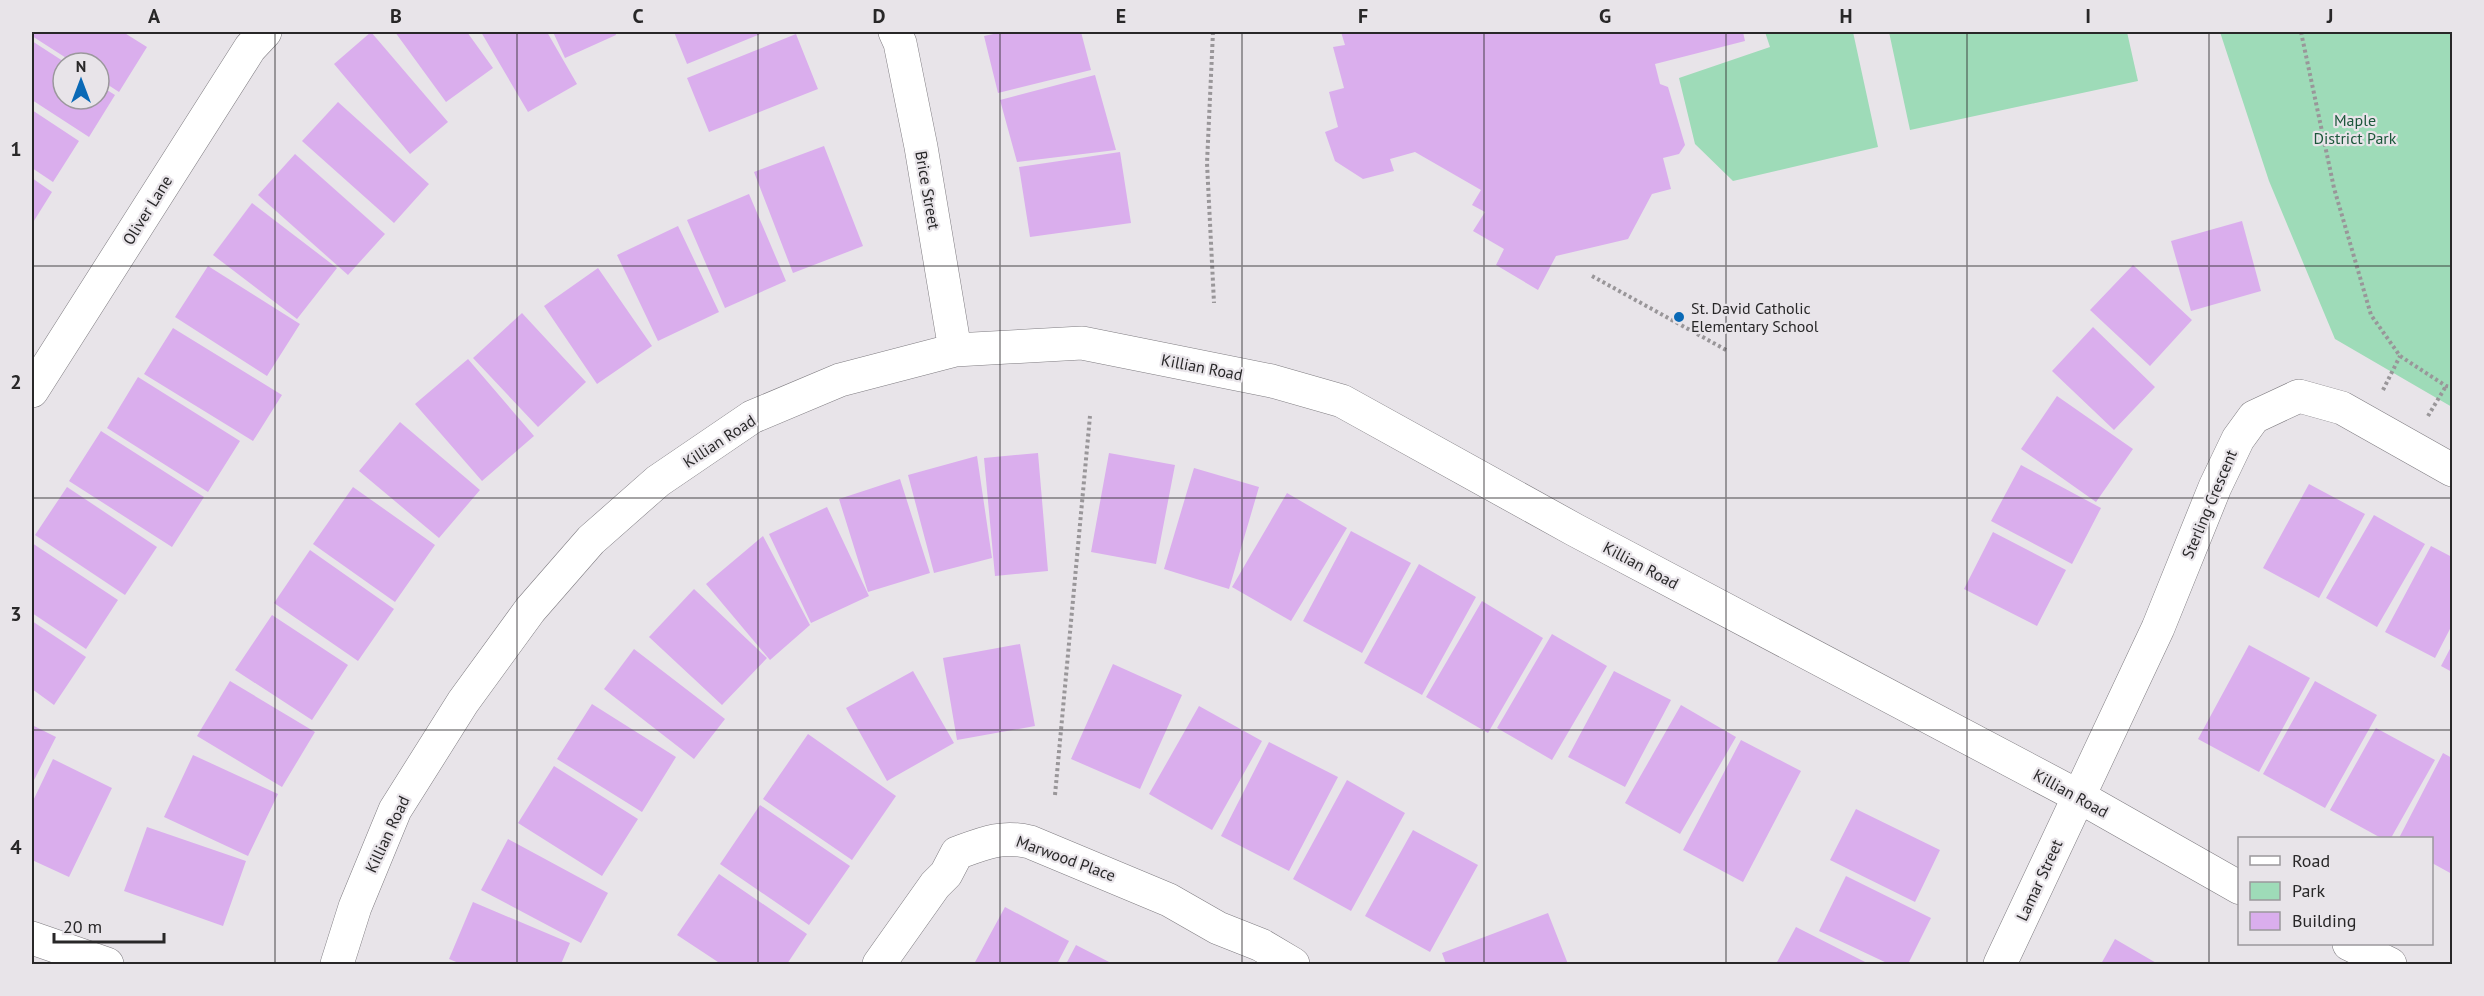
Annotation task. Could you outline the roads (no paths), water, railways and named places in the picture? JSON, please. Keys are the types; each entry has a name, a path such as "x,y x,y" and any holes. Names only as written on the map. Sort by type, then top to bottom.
{"street":[{"name":"Oliver Lane","path":"32,391 250,48 265,32"},
{"name":"Brice Street","path":"895,32 900,43 921,147 955,350"},
{"name":"Killian Road","path":"338,964 355,907 395,810 463,702 530,610 591,540 658,481 752,417 840,381 955,350 1082,343 1272,381 1342,400 1575,530 2078,796 2238,887"},
{"name":"Sterling Crescent","path":"2078,796 2158,628 2219,478 2238,439 2254,417 2299,396 2342,408 2452,470"},
{"name":"Lamar Street","path":"2000,964 2078,796"},
{"name":"Marwood Place","path":"879,964 935,885 946,874 957,853 984,842 1012,837 1030,842 1160,896 1218,928 1261,945 1293,964"},
{"path":"32,938 107,964"},
{"path":"2351,945 2390,964"}],"place":[{"name":"St. David Catholic Elementary School","path":"1679,317"}],"park label":[{"name":"Maple District Park","path":"2355,129"}]}
